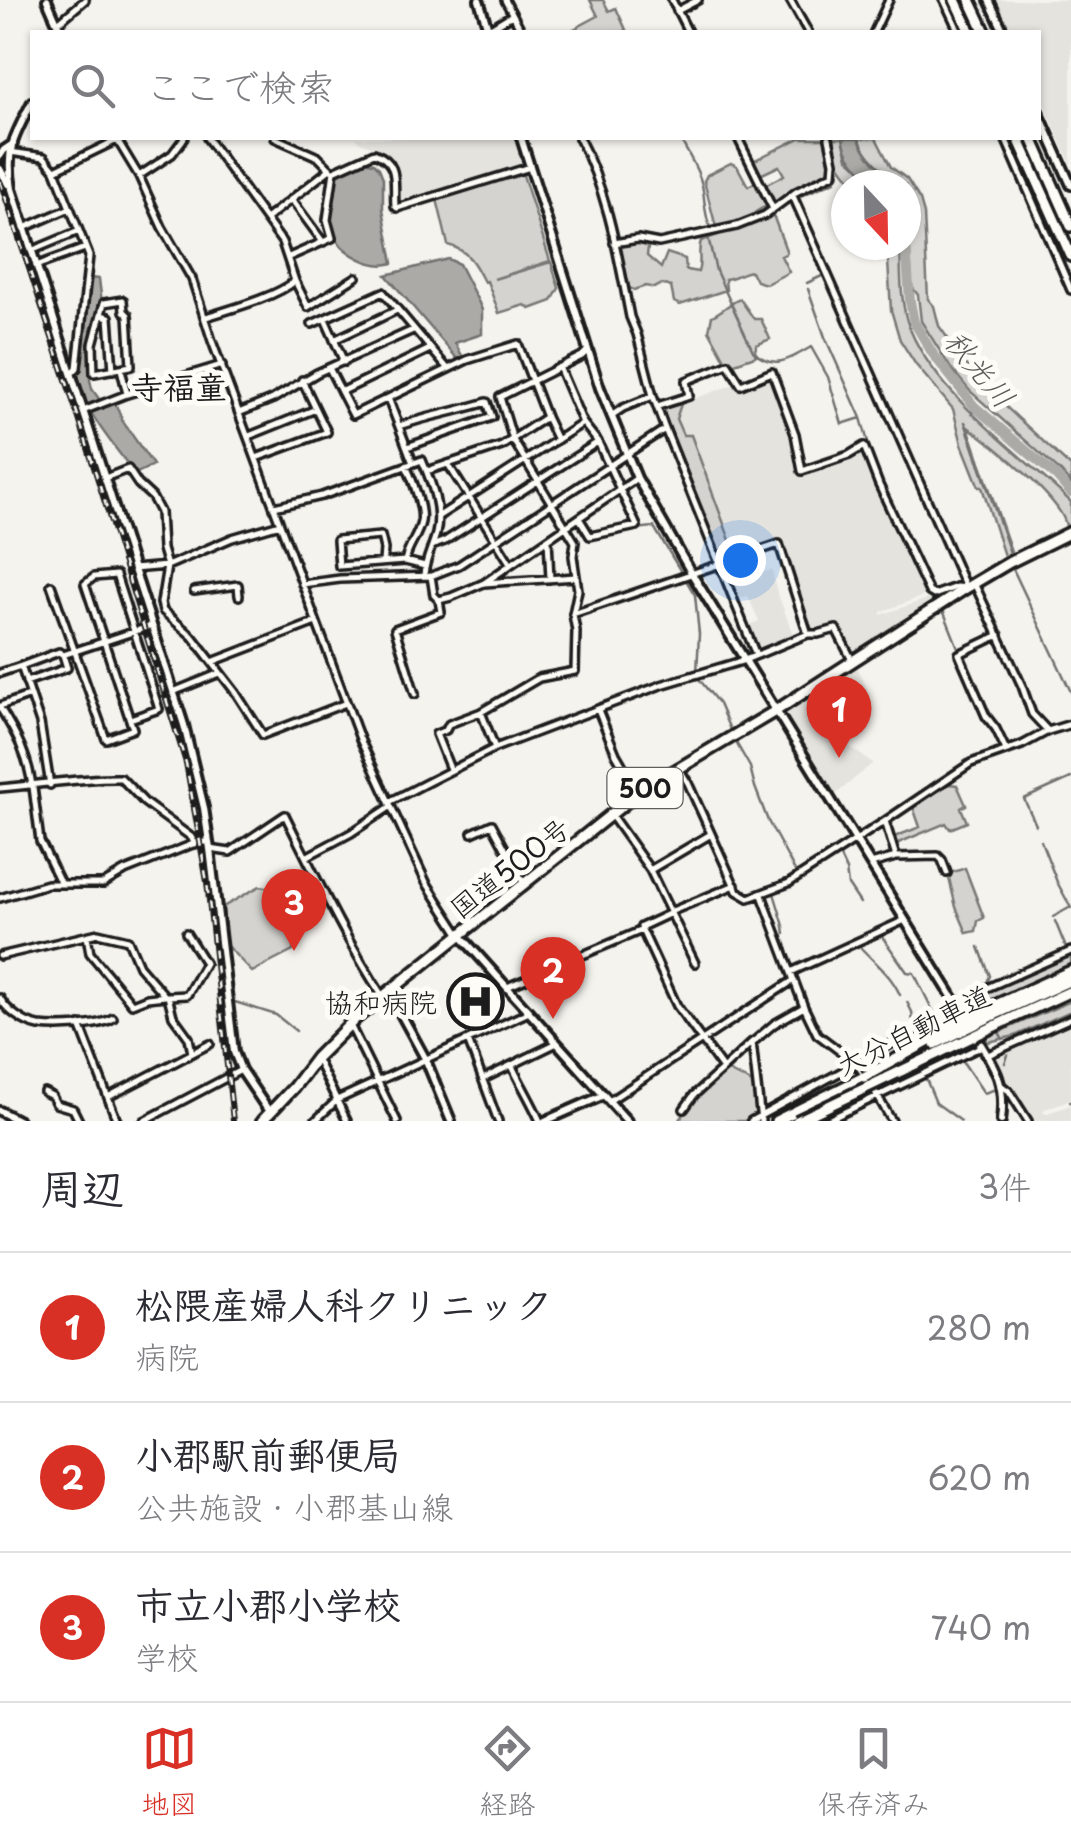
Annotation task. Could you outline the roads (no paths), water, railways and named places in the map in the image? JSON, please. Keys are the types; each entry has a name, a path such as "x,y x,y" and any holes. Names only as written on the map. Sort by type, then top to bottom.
{"highway":[{"path":"955,0 969,30"},
{"path":"970,0 984,30"},
{"path":"1019,140 1071,256"},
{"path":"1033,140 1071,226"},
{"name":"国道500号","path":"266,1117 350,1025 638,792 777,710 970,585 1071,532"},
{"path":"994,1019 1071,970"},
{"name":"大分自動車道","path":"776,1121 1071,980"},
{"name":"大分自動車道","path":"797,1121 964,1040 994,1019 1071,994"}],"street":[{"path":"47,0 60,30"},
{"path":"58,24 86,0"},
{"path":"478,0 488,30"},
{"path":"505,0 521,30"},
{"path":"672,0 687,30"},
{"path":"677,11 698,0"},
{"path":"790,0 807,30"},
{"path":"875,30 889,0"},
{"path":"944,0 958,30"},
{"path":"989,0 1003,30"},
{"path":"490,30 512,15"},
{"path":"30,106 5,158 12,189 197,776 210,845 236,1060 266,1117 279,1121"},
{"path":"1041,118 1071,185"},
{"path":"55,170 117,140"},
{"path":"120,140 192,280 360,739 426,882 460,934 628,1121"},
{"path":"139,176 172,154 182,140"},
{"path":"208,140 282,242 308,307 356,277"},
{"path":"280,140 318,157 332,170"},
{"path":"522,140 587,351 637,478 988,1055 1002,1086 1028,1121"},
{"path":"580,140 594,165 653,396 756,656"},
{"path":"739,140 773,209"},
{"path":"614,242 672,242 738,226 765,215 796,192 832,174 830,140"},
{"path":"1006,140 1071,290"},
{"path":"266,219 332,170 374,153 390,162 397,208 530,166"},
{"path":"5,158 44,157 55,170 86,247 77,368 71,374"},
{"path":"289,257 332,238 327,220 332,170"},
{"path":"793,196 970,585 999,635 1032,714 1048,731"},
{"path":"292,199 324,242"},
{"path":"24,228 70,208"},
{"path":"32,251 80,231"},
{"path":"36,266 86,247"},
{"path":"205,318 295,281"},
{"path":"312,324 383,292 448,370"},
{"path":"123,300 132,366 94,373 93,344 100,315 104,303 123,300"},
{"path":"334,340 397,310"},
{"path":"100,315 109,317 113,370"},
{"path":"324,318 344,362"},
{"path":"240,413 413,330"},
{"path":"328,368 352,415 467,360 518,344 557,440"},
{"path":"341,392 430,349"},
{"path":"450,769 436,734 446,730 448,724 481,712 539,678 575,672 573,614 578,590 574,542 512,440 500,397 587,351"},
{"path":"658,406 689,396 686,381 728,364 741,385 772,372 796,434 802,471 864,446 929,592 934,595 970,585"},
{"path":"83,411 222,365"},
{"path":"559,367 583,423 598,442 637,526 590,536 579,518"},
{"path":"121,368 127,394"},
{"path":"256,458 326,432 302,380"},
{"path":"611,416 653,396"},
{"path":"388,398 407,447 422,520 405,561"},
{"path":"400,426 487,402 492,416 407,447"},
{"path":"248,436 316,409"},
{"path":"426,471 502,446 546,417"},
{"path":"438,516 583,423"},
{"path":"302,584 340,578 427,576 459,565 665,429"},
{"path":"432,546 598,442"},
{"path":"274,507 322,496 422,460 438,516 424,566 440,612 395,629 415,694"},
{"path":"448,464 510,564"},
{"path":"105,478 128,470 152,497 160,512 167,566 163,611 192,636 263,735 346,702"},
{"path":"439,600 484,582 637,478"},
{"path":"133,569 167,566 232,538 280,524"},
{"path":"383,562 381,536 337,540 339,566 405,561 424,566"},
{"path":"548,539 550,579"},
{"path":"573,614 779,544 808,634"},
{"path":"51,585 105,739 132,730 85,584 94,577 116,576 159,709 130,719"},
{"path":"484,582 576,577"},
{"path":"194,592 238,585 239,596"},
{"path":"212,662 316,622"},
{"path":"63,655 152,626"},
{"path":"306,858 450,769 661,685 711,672 808,634 836,629 852,660"},
{"path":"999,635 959,654 986,716 1006,750"},
{"path":"0,673 59,652 63,655 67,668 26,682"},
{"path":"21,666 40,723 50,784"},
{"path":"173,692 220,673"},
{"path":"30,696 0,709 18,736 29,765 40,841 61,884"},
{"path":"598,710 616,754 638,792"},
{"path":"481,712 495,748"},
{"path":"678,767 738,891 748,898 789,883 958,770 1071,724"},
{"path":"0,788 121,778 195,844"},
{"path":"0,898 38,886 103,884 125,871 195,844 230,852 285,815 362,964 426,1058 451,1121"},
{"path":"610,815 650,870 695,963"},
{"path":"885,821 896,858"},
{"path":"472,834 492,824 524,884"},
{"path":"650,870 711,834"},
{"path":"872,864 896,858 938,856 947,873"},
{"path":"723,1069 677,1006 641,927 735,885"},
{"path":"762,894 817,1034 857,1064 892,1121"},
{"path":"792,972 904,920"},
{"path":"507,987 642,930"},
{"path":"0,956 98,933 128,940 139,966 167,996 192,1053"},
{"path":"87,936 90,953 132,1004 147,998 188,995 204,963 186,933"},
{"path":"750,1121 987,988 1071,951"},
{"path":"512,1066 542,1121 607,1098 794,980"},
{"path":"0,1000 11,1012 37,1026 80,1025 114,1018"},
{"path":"684,1109 752,1042 774,1024 804,1008"},
{"path":"315,1121 337,1100 529,1012"},
{"path":"988,1055 1071,1018"},
{"path":"80,1025 117,1121"},
{"path":"350,1025 396,1121"},
{"path":"468,1040 498,1121"},
{"path":"752,1042 761,1118"},
{"path":"482,1079 557,1043"},
{"path":"108,1097 210,1044"},
{"path":"826,1121 982,1046"},
{"path":"316,1058 347,1121"},
{"path":"144,1121 241,1070"},
{"path":"1001,1121 1002,1086"},
{"path":"44,1092 56,1104 73,1108 79,1121"},
{"path":"0,1112 19,1121"}],"waterway":[{"path":"668,0 684,30"},
{"path":"681,140 700,179 710,227"},
{"path":"831,272 798,197 835,181 838,164"},
{"path":"708,237 716,271 753,351 775,362 811,347 828,377 842,424 861,418"},
{"name":"秋光川","path":"907,260 914,322 933,354 974,406 1071,493"},
{"path":"807,283 824,275"},
{"path":"808,289 868,442"},
{"name":"秋光川","path":"972,414 974,406"},
{"path":"965,422 1010,553"},
{"path":"869,446 880,480"},
{"path":"635,529 654,527 695,595 697,673 719,704 731,732"},
{"path":"1013,569 1071,692"},
{"path":"943,610 959,650"},
{"path":"1049,727 1071,720"},
{"path":"1008,747 1043,730"},
{"path":"734,739 750,767 768,821 796,873"},
{"path":"1036,825 1024,799 1071,778"},
{"path":"1041,841 1071,908"},
{"path":"839,855 848,885 860,903"},
{"path":"785,934 774,893 801,880"},
{"path":"1053,917 1069,908"},
{"path":"1055,921 1066,948"},
{"path":"856,940 877,930"},
{"path":"881,935 907,972 914,973 935,1015"},
{"path":"785,942 790,957"},
{"path":"859,946 887,974 900,995"},
{"path":"979,947 990,976 987,982"},
{"path":"796,976 802,992"},
{"path":"984,994 981,1001 985,1008"},
{"path":"804,999 809,1012"},
{"path":"235,1002 276,1015 296,1031"},
{"path":"907,1002 913,1027 928,1019"},
{"path":"991,1019 1003,1039"},
{"path":"939,1022 945,1028"},
{"path":"1005,1063 1008,1055"},
{"path":"961,1059 984,1093 996,1089"},
{"path":"926,1079 936,1103 961,1121"},
{"path":"1007,1096 1007,1121"},
{"path":"886,1116 889,1121"}],"railway":[{"path":"0,181 186,763 207,882 233,1121"}],"place":[{"name":"松隈産婦人科クリニック","path":"839,758"},
{"name":"市立小郡小学校","path":"294,951"},
{"name":"協和病院","path":"476,1001"},
{"name":"小郡駅前郵便局","path":"553,1019"}],"district":[{"name":"寺福童","path":"179,386"}]}
